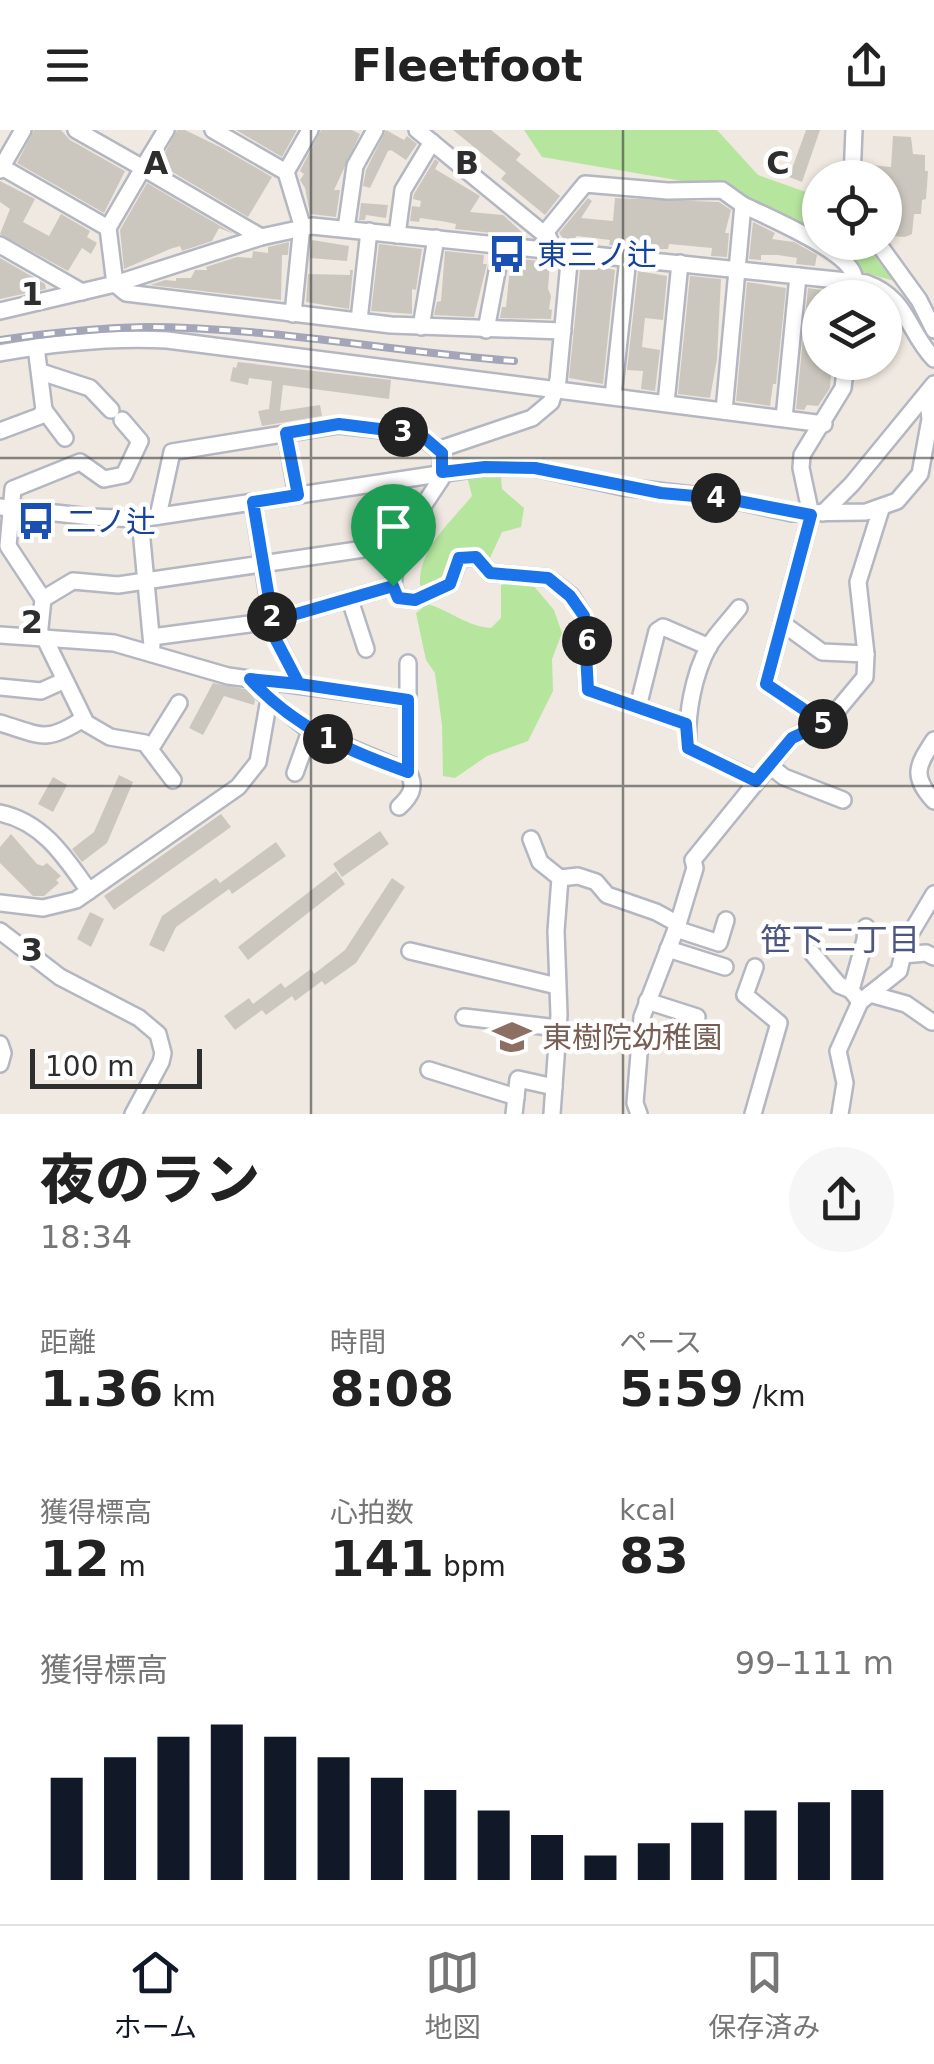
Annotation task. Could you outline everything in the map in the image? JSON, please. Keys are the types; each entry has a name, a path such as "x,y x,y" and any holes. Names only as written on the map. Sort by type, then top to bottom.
{"street":[{"path":"23,130 1,167 108,228"},
{"path":"76,130 261,237"},
{"path":"166,130 108,228 115,284 126,293 421,327 563,331"},
{"path":"214,130 286,172 302,226 292,314"},
{"path":"286,172 310,130"},
{"path":"346,229 355,166 375,130"},
{"path":"417,130 567,252"},
{"path":"853,160 854,130"},
{"path":"397,234 402,190 432,142"},
{"path":"544,234 585,184 668,191 722,190 743,206 804,234 852,269 853,280"},
{"path":"724,411 743,206"},
{"path":"0,310 115,284 302,226 814,280"},
{"path":"358,320 369,231"},
{"path":"421,327 436,238"},
{"path":"0,244 82,292"},
{"path":"486,330 502,245"},
{"path":"567,252 563,331 552,402 532,418 454,442 442,453 441,479 398,544 393,586 398,598 415,600 450,584 459,558 476,557 490,573 553,581 584,616 588,690 686,724"},
{"path":"613,396 628,258"},
{"path":"889,260 919,300 934,330"},
{"path":"666,403 680,263"},
{"path":"784,418 798,276"},
{"path":"902,308 934,359"},
{"path":"0,353 137,339 167,340 824,424"},
{"path":"36,347 44,410 65,438"},
{"path":"40,372 90,388 140,440 124,475 104,479 80,462 13,490 6,508 8,546 43,599 41,637 83,720 110,737 145,742 173,780"},
{"path":"817,514 801,468 802,455 824,424 844,380"},
{"path":"6,508 140,518 485,467 535,468 661,493 817,514 880,509 904,494 920,474 930,418 930,389"},
{"path":"824,723 766,684 782,622 817,514 852,484 930,389"},
{"path":"0,432 40,416 44,410"},
{"path":"158,516 172,452 339,424 420,434 442,453"},
{"path":"286,433 298,495"},
{"path":"253,502 276,640 299,684"},
{"path":"639,1114 635,1104 638,1042 647,1001 696,868 693,860 792,738 824,723 865,677 858,582 880,509"},
{"path":"140,518 151,656"},
{"path":"43,599 73,582 118,584 398,544"},
{"path":"152,637 272,621 393,586"},
{"path":"350,600 366,650"},
{"path":"739,608 709,646 686,724 688,748 756,781"},
{"path":"782,622 822,652 866,654"},
{"path":"638,707 657,632 663,626 709,646"},
{"path":"0,635 114,643 151,656 250,679 408,700"},
{"path":"399,807 410,797 413,780 408,772 408,663"},
{"path":"250,679 310,731 408,772"},
{"path":"0,687 41,691 63,681"},
{"path":"0,903 55,907 76,900 238,787 258,762 269,699"},
{"path":"151,748 179,703"},
{"path":"0,723 48,736 58,735 83,720"},
{"path":"295,772 310,731"},
{"path":"934,740 920,763 918,776 934,801"},
{"path":"770,766 784,777 843,800"},
{"path":"0,812 41,831 89,891"},
{"path":"530,839 540,862 560,878 578,876 596,882 607,895 656,912 677,926 719,943 726,920"},
{"path":"552,1114 558,1028 560,878"},
{"path":"860,995 899,971 914,924 934,894"},
{"path":"840,1114 845,1083 838,1050 860,995 866,927"},
{"path":"0,931 60,977 140,1018 158,1034 161,1062 133,1114"},
{"path":"668,949 725,967"},
{"path":"410,951 557,986"},
{"path":"812,953 839,985 860,995 906,1004 932,1022"},
{"path":"902,955 926,954 934,958"},
{"path":"753,1114 779,1024 745,995 755,967"},
{"path":"647,1001 698,1017"},
{"path":"464,1017 558,1028"},
{"path":"0,1044 0,1064"},
{"path":"429,1070 516,1096"},
{"path":"514,1114 518,1078 554,1088"}],"green space":[{"path":"524,130 717,130 758,175 802,191 802,232 723,188 542,157"},
{"path":"846,260 877,260 893,280 891,280 863,272"},
{"path":"467,476 501,477 502,489 524,508 521,527 502,532 489,560 478,550 448,577 425,588 420,585 421,572 430,548 472,496"},
{"path":"501,585 533,585 554,610 562,633 552,659 553,691 528,741 487,756 455,778 443,776 435,673 426,660 416,613 428,604 491,628 501,618"}],"building":[{"path":"34,130 61,130 70,140 125,171 104,213 17,163"},
{"path":"177,130 222,148 272,177 248,217 159,164"},
{"path":"236,130 297,130 282,157"},
{"path":"321,130 352,130 360,134 334,190 340,190 336,217 310,214 300,180 304,174 300,171"},
{"path":"386,130 404,140 407,136 417,144 406,160 388,151 370,188 363,186 366,170"},
{"path":"453,130 491,130 521,154 516,160 560,196 545,215 501,179 506,173"},
{"path":"806,130 820,130 810,160 802,160 802,182 789,177"},
{"path":"893,136 911,137 913,154 925,155 928,171 921,214 914,214 912,234 905,237 902,160 891,160"},
{"path":"435,159 439,162 435,169 480,196 470,212 503,215 527,237 455,229 456,224 420,218 419,222 410,221 412,206 420,207 421,201 413,199 414,194"},
{"path":"0,181 35,199 23,222 49,236 61,214 90,231 87,237 97,243 91,254 82,248 68,271 0,234 10,209 0,202"},
{"path":"147,183 234,234 219,228 212,241 182,251 180,246 170,249 124,269 120,230"},
{"path":"588,198 592,201 581,218 613,221 615,198 719,202 731,210 725,233 729,233 727,257 711,256 712,248 669,244 668,249 649,249 609,245 610,240 577,236 565,241 559,233"},
{"path":"361,203 388,205 386,218 366,215 365,220 359,220"},
{"path":"753,222 775,233 772,239 802,247 802,260 816,260 815,266 796,264 797,258 778,255 749,259"},
{"path":"312,240 349,246 347,261 310,258"},
{"path":"289,242 288,255 282,255 281,300 150,285 191,278 195,270 207,270 206,267 237,257 252,258 253,251 268,253 268,247"},
{"path":"379,244 422,249 416,290 412,289 412,314 371,311"},
{"path":"445,251 484,255 483,264 487,264 474,317 434,315 437,302 441,301"},
{"path":"0,258 45,284 46,289 0,299"},
{"path":"511,258 550,262 551,319 500,318 502,307 506,307"},
{"path":"580,269 615,270 603,384 569,378"},
{"path":"353,270 349,309 306,302 308,274 350,275"},
{"path":"638,271 667,276 663,320 645,318 642,347 660,350 655,391 641,389 643,371 627,370"},
{"path":"690,276 721,279 717,359 710,398 678,394"},
{"path":"747,282 786,288 770,406 736,401"},
{"path":"802,348 802,380 831,380 830,388 818,406 796,409"},
{"path":"238,362 391,380 389,399 283,385 280,411 320,405 322,416 262,426 258,411 269,409 272,381 249,378 248,385 230,381"},
{"path":"213,683 250,690 255,701 254,705 224,696 203,735 189,728"},
{"path":"119,775 133,782 107,843 82,862 72,849 94,832"},
{"path":"53,777 67,785 53,812 38,804"},
{"path":"221,814 231,827 114,910 104,896"},
{"path":"380,831 389,844 342,877 333,864"},
{"path":"11,834 37,864 47,863 61,876 56,880 59,883 44,896 33,896 0,863 0,847"},
{"path":"276,842 286,856 232,894 229,889 176,927 164,952 149,945 162,916 216,878 220,883"},
{"path":"336,871 345,884 248,960 238,947"},
{"path":"392,878 405,887 356,963 295,1001 292,996 266,1015 262,1010 235,1030 224,1016 249,998 253,1004 281,983 285,988 311,969 314,974 345,950"},
{"path":"90,912 104,919 91,947 77,939"}],"railway":[{"path":"0,340 109,328 192,328 514,361"}],"place":[{"name":"東三ノ辻","path":"507,254"},
{"name":"二ノ辻","path":"36,521"},
{"name":"東樹院幼稚園","path":"512,1037"}],"district":[{"name":"笹下二丁目","path":"840,940"}],"route":[{"path":"393,586 272,621 276,640 299,684 250,679 310,731 408,772 408,700 299,684 276,640 272,621 253,502 298,495 286,433 339,424 420,434 442,453 442,472 485,467 535,468 623,487 728,499 811,515 766,684 824,723 792,738 756,781 688,748 686,724 588,690 584,616 570,596 548,578 490,573 476,557 459,558 450,584 415,600 398,598 393,586"}]}
